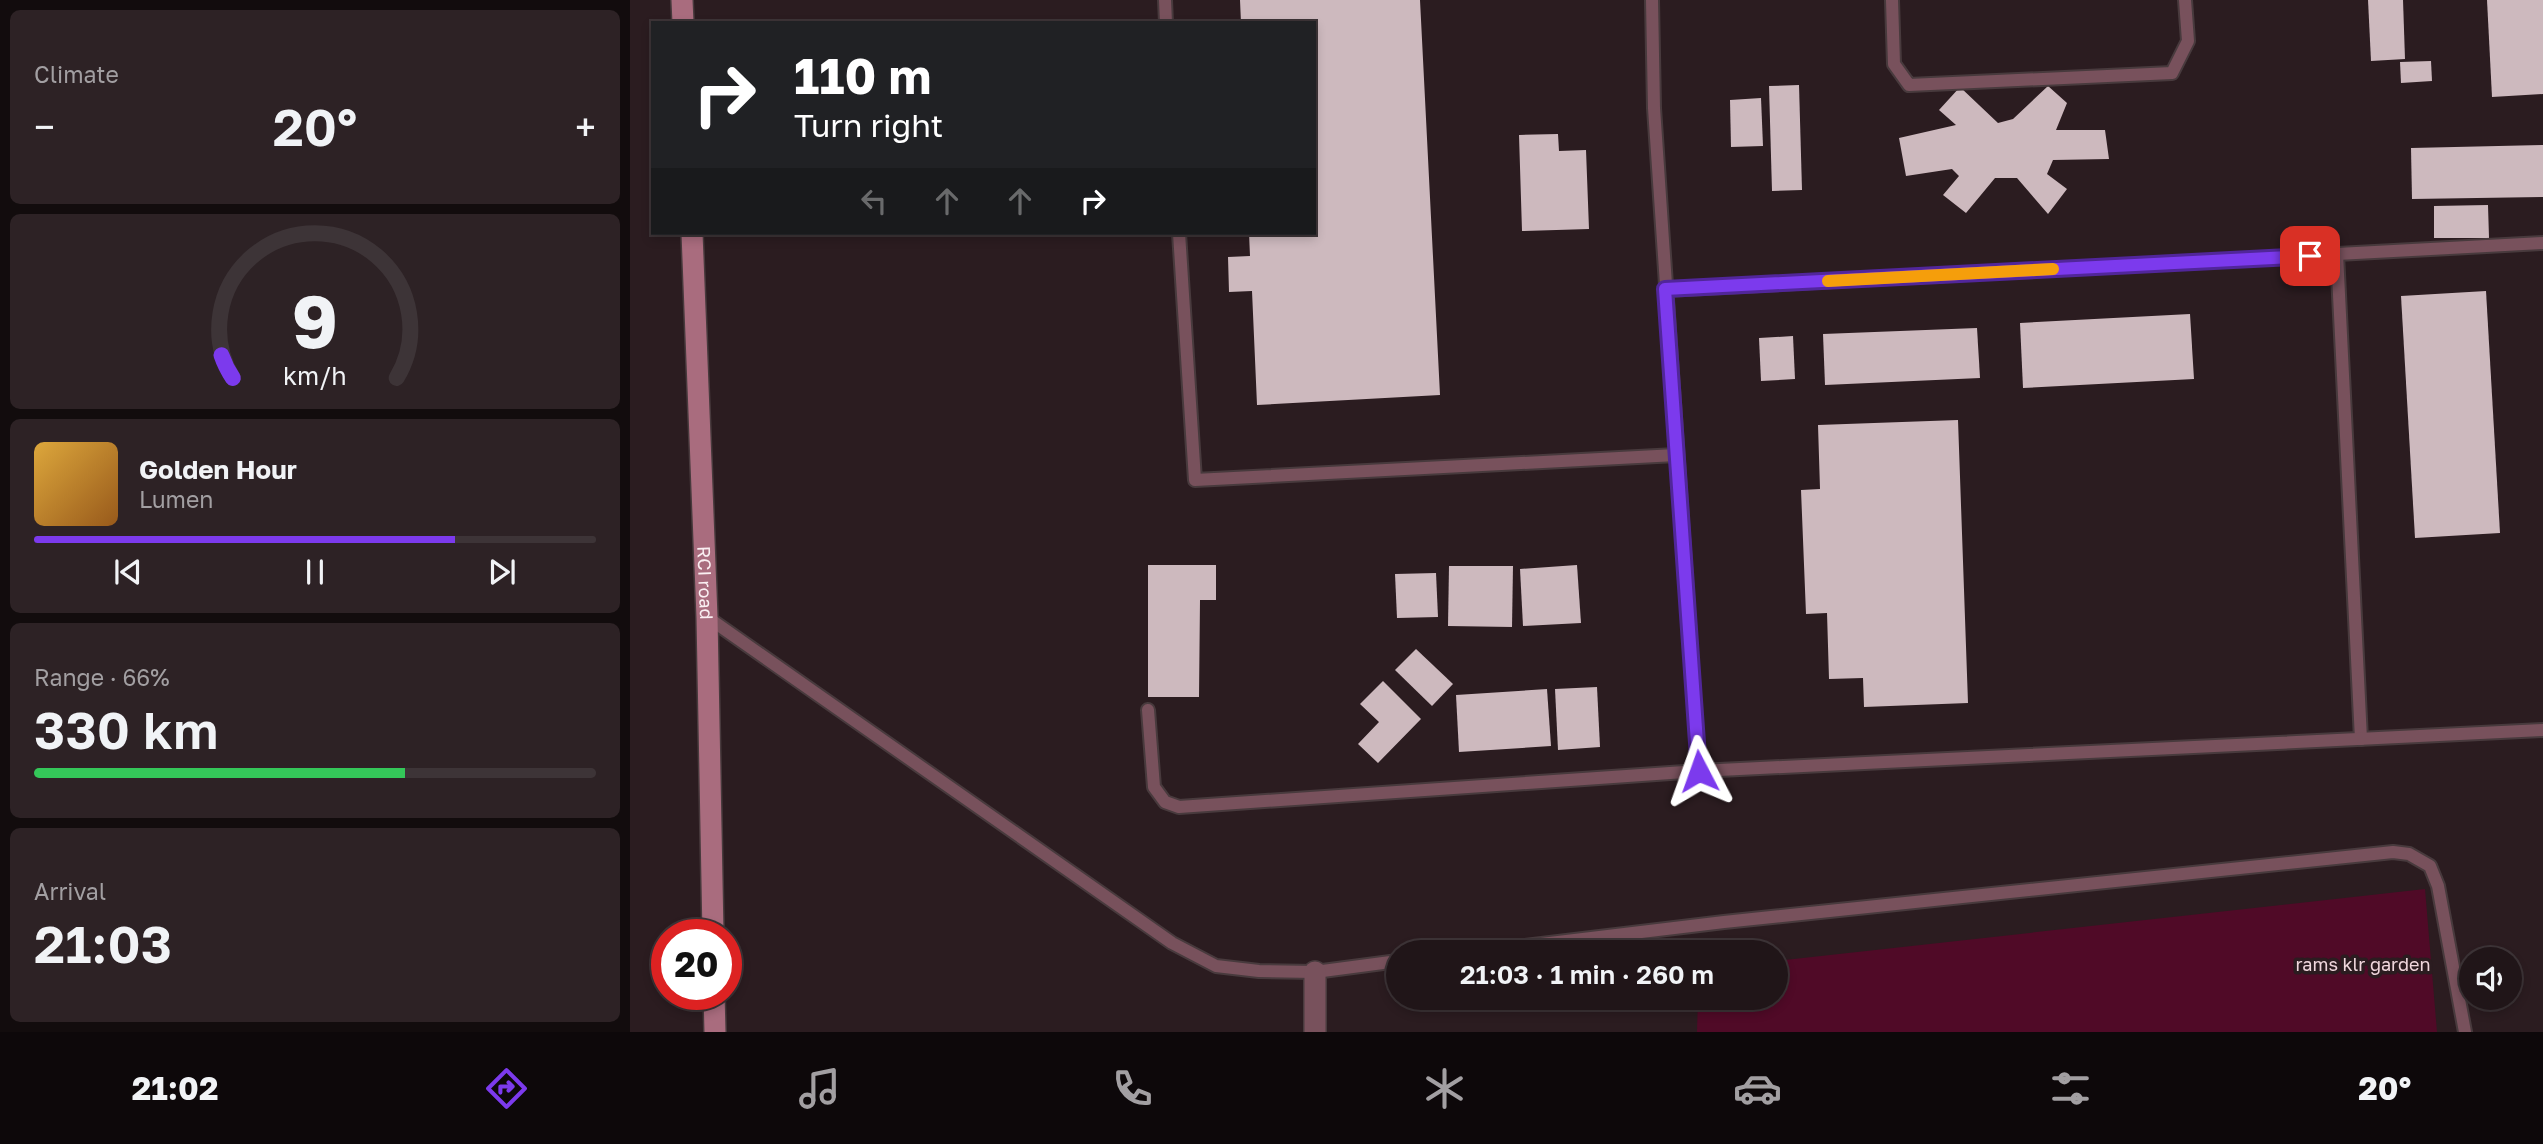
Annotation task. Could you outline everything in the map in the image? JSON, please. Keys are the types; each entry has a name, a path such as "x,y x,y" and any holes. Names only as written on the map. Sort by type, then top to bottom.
{"main road":[{"path":"682,0 683,21"},
{"name":"RCI road","path":"692,235 707,617 713,919"},
{"path":"714,1010 715,1032"}],"street":[{"path":"1315,972 1315,1032"}],"lane":[{"path":"1165,0 1166,21"},
{"path":"1652,0 1654,108 1665,289 1699,771"},
{"path":"1892,0 1894,64 1909,85 2172,73 2188,41 2185,0"},
{"path":"1179,235 1195,480 1676,455"},
{"path":"1665,289 2543,243"},
{"path":"2337,254 2361,739"},
{"path":"707,617 1172,943 1216,966 1259,971 1315,972 1386,963"},
{"path":"1148,710 1154,787 1165,802 1179,807 1699,771 2543,730"},
{"path":"1575,940 2393,852 2409,854 2430,866 2438,886 2465,1032"}],"green space":[{"name":"rams klr garden","path":"2425,889 2437,1032 1697,1032 1698,1010 1788,1010 1788,960"}],"building":[{"path":"1240,0 1420,0 1440,395 1257,405 1252,291 1229,292 1228,257 1250,256 1249,235 1316,235 1316,21 1241,21"},
{"path":"2368,0 2403,0 2405,59 2371,61"},
{"path":"2487,0 2543,0 2543,94 2492,97"},
{"path":"2431,61 2432,81 2401,83 2400,62"},
{"path":"1799,85 1802,190 1772,191 1769,86"},
{"path":"2048,86 2067,103 2056,130 2105,130 2109,159 2053,160 2047,174 2067,189 2048,214 2017,178 1995,178 1966,213 1943,195 1959,176 1952,169 1906,176 1899,138 1956,125 1939,110 1960,87 1998,123 2013,119"},
{"path":"1761,98 1763,146 1731,147 1730,100"},
{"path":"1558,134 1559,151 1586,150 1589,229 1522,231 1519,135"},
{"path":"2543,145 2543,197 2412,199 2411,148"},
{"path":"2488,205 2489,238 2434,238 2434,206"},
{"path":"2486,291 2500,533 2415,538 2401,296"},
{"path":"2190,314 2194,379 2023,388 2020,323"},
{"path":"1977,328 1980,378 1825,385 1823,334"},
{"path":"1793,336 1795,379 1761,381 1759,338"},
{"path":"1958,420 1968,703 1864,707 1863,678 1829,679 1827,613 1806,614 1801,490 1820,489 1818,425"},
{"path":"1148,565 1216,565 1216,600 1200,600 1199,697 1148,697"},
{"path":"1577,565 1581,623 1523,626 1520,569"},
{"path":"1449,566 1513,566 1512,627 1448,626"},
{"path":"1436,573 1438,617 1397,618 1395,574"},
{"path":"1416,649 1453,684 1432,706 1395,670"},
{"path":"1383,681 1421,719 1378,763 1358,744 1379,722 1360,704"},
{"path":"1597,687 1600,747 1558,750 1555,689"},
{"path":"1547,689 1551,746 1459,752 1456,695"}],"slow traffic":[{"path":"1828,281 2053,269"}],"route":[{"path":"1699,771 1665,289 2310,256"}]}
